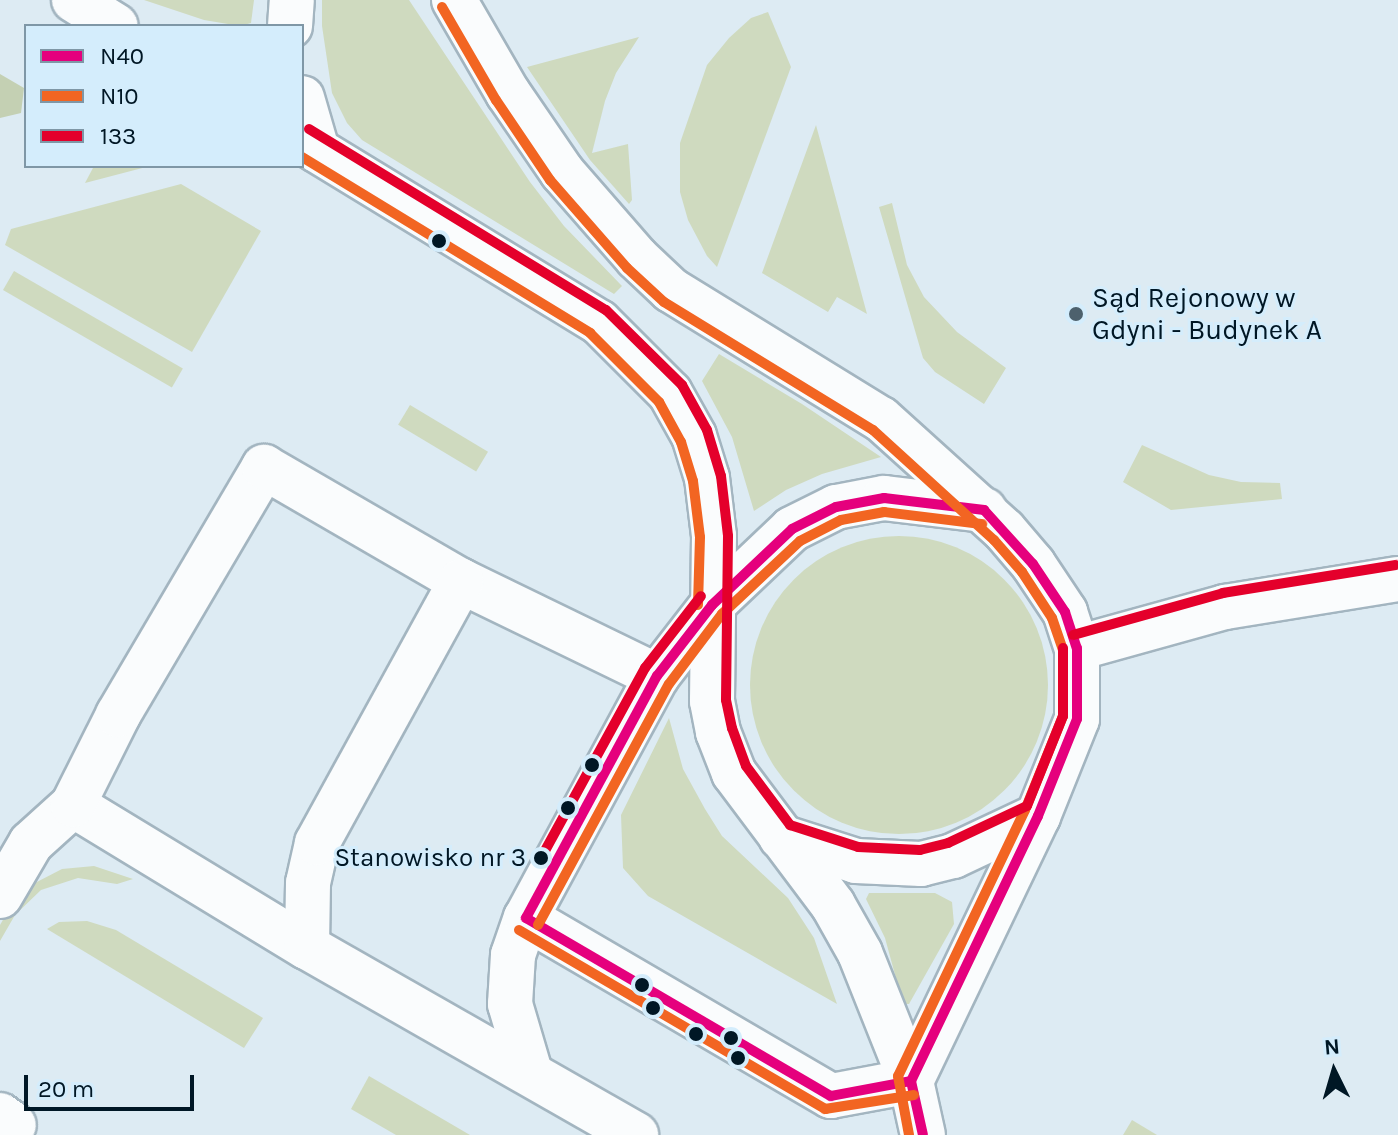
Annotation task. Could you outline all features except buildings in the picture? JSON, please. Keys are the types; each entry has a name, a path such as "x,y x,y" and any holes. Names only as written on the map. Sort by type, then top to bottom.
{"main road":[{"path":"74,0 113,24"},
{"path":"290,24 292,0"},
{"path":"454,0 508,93 562,172 598,217 637,258 671,290 881,419 984,510 1033,564 1065,612 1077,648 1077,719 1038,816 911,1081"},
{"path":"304,110 310,145 599,322 670,393 694,436 707,478 714,536 712,701 718,732 734,773 833,905 853,941 911,1081 923,1135"},
{"path":"0,896 31,843 73,805 118,715 264,467 461,581 657,676"},
{"path":"530,1072 510,1004 513,955 526,918 657,676 712,605 792,529 836,507 884,498 984,510"},
{"path":"1077,648 1225,607 1398,579"},
{"path":"307,947 308,883 317,843 461,581"},
{"path":"73,805 307,947 636,1135"},
{"path":"781,837 856,861 921,864 953,856 1038,816"},
{"path":"526,918 831,1096 911,1081"}],"green space":[{"path":"144,0 254,0 251,23 228,24 204,20"},
{"path":"322,0 409,0 530,182 564,226 622,286 614,294 362,140 347,123 332,93 322,26"},
{"path":"768,12 791,67 717,267 707,256 688,220 680,192 680,143 707,65 751,18"},
{"path":"639,37 616,73 605,101 592,153 628,144 632,200 629,204 590,160 527,67"},
{"path":"0,74 24,88 21,113 0,118"},
{"path":"816,125 867,314 837,297 828,312 762,273"},
{"path":"93,168 142,168 85,183"},
{"path":"181,184 261,231 192,352 5,245 11,229"},
{"path":"892,203 907,265 924,297 957,332 1006,368 984,404 935,372 923,358 879,207"},
{"path":"14,271 183,368 172,388 3,290"},
{"path":"719,354 881,457 822,474 786,490 754,511 732,437 702,381"},
{"path":"410,405 488,452 476,472 398,425"},
{"path":"1142,445 1209,475 1241,482 1280,483 1282,499 1171,510 1123,482"},
{"path":"899,536 928,539 956,548 982,561 1004,580 1023,602 1036,628 1045,656 1048,685 1045,714 1036,742 1023,768 1004,790 982,809 956,822 928,831 899,834 870,831 842,822 816,809 794,790 775,768 762,742 753,714 750,685 753,656 762,628 775,602 794,580 816,561 842,548 870,539"},
{"path":"669,718 683,769 705,809 722,836 788,898 814,938 837,1004 648,896 623,868 621,815"},
{"path":"94,866 133,879 117,884 78,878 41,890 15,915 0,941 0,925 15,899 31,885 62,869"},
{"path":"869,893 935,893 952,902 954,924 909,1004 903,1004 885,938 866,899"},
{"path":"87,921 116,930 263,1018 244,1048 47,929 59,922"},
{"path":"369,1076 470,1135 396,1135 351,1109"},
{"path":"1132,1120 1157,1135 1123,1135"}],"transit line":[{"name":"N10","path":"442,7 496,100 550,180 627,268 664,302 873,430 994,540 1022,572 1052,618 1063,650 1063,716 1025,810 898,1076 909,1135"},
{"name":"133","path":"309,129 606,310 682,385 707,430 721,476 728,536 726,700 732,728 746,766 790,825 858,847 920,850 948,843 1027,806 1063,716 1063,648"},
{"name":"N10","path":"304,158 590,333 659,402 681,442 693,481 700,537 698,605"},
{"name":"N40","path":"526,918 657,676 712,605 792,529 836,507 884,498 984,510 1033,564 1065,612 1077,648 1077,719 1038,816 911,1081 923,1135"},
{"name":"N10","path":"538,925 669,684 722,614 800,541 841,520 884,512 982,524"},
{"name":"133","path":"1073,635 1223,593 1396,565"},
{"name":"133","path":"541,858 645,668 701,596"},
{"name":"N40","path":"526,918 831,1096 911,1081"},
{"name":"N10","path":"519,930 825,1109 914,1095"}],"place":[{"name":"Sąd Rejonowy w Gdyni - Budynek A","path":"1076,314"},
{"name":"Stanowisko nr 3","path":"541,858"}]}
